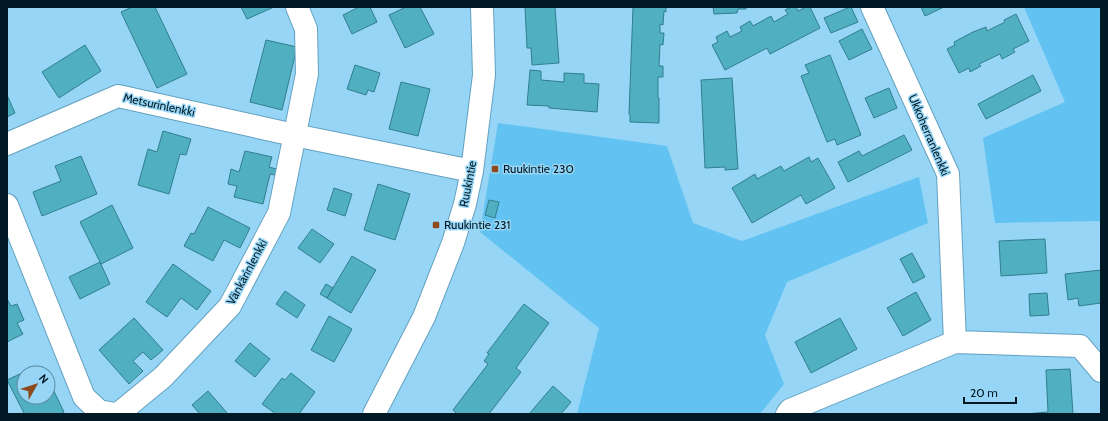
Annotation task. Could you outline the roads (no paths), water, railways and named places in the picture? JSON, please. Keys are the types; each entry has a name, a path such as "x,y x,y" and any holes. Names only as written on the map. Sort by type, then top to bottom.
{"street":[{"path":"294,135 307,74 306,29 297,7"},
{"name":"Ruukintie","path":"374,414 424,317 453,243 465,204 472,171 484,75 482,7"},
{"name":"Ukkoherranlenkki","path":"872,7 948,174 955,342"},
{"name":"Metsurinlenkki","path":"7,144 118,96 294,135 472,171"},
{"name":"Vänkärinlenkki","path":"7,205 84,397 99,411 116,414 163,377 230,306 279,213 294,135"},
{"path":"787,414 790,410 955,342 1080,346 1101,371"}],"place":[{"name":"Ruukintie 230","path":"495,169"},
{"name":"Ruukintie 231","path":"436,225"}]}
